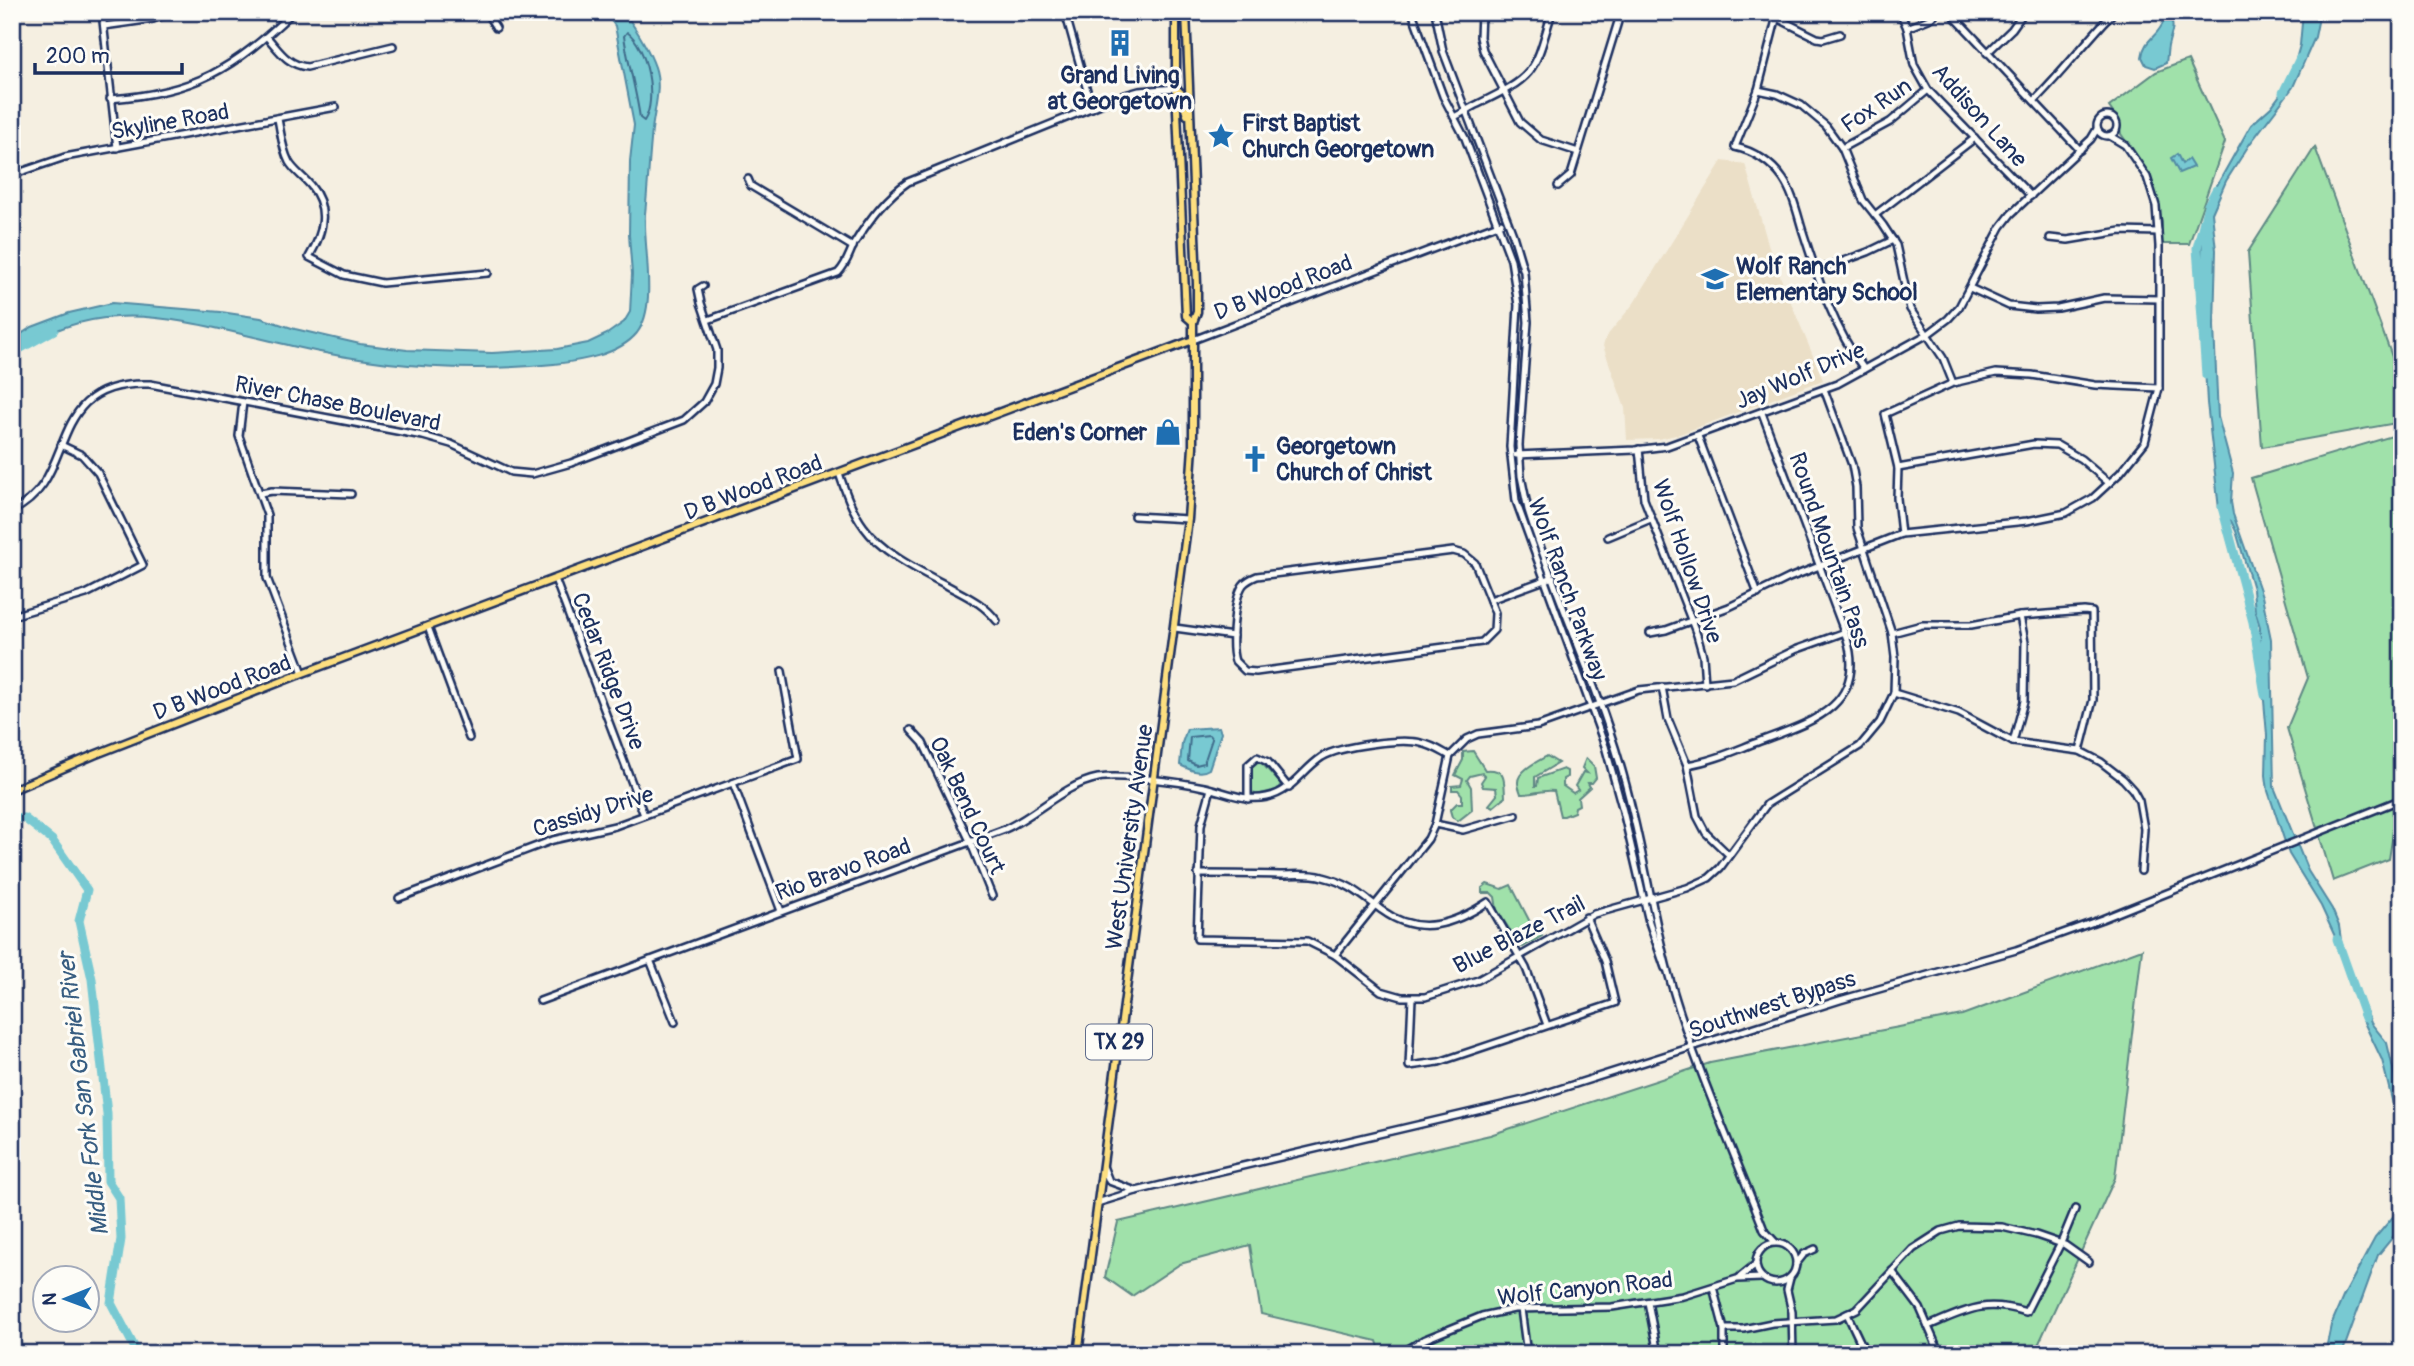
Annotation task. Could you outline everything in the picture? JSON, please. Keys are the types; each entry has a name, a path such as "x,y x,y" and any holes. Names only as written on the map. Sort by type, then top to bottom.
{"main road":[{"name":"West University Avenue","path":"1078,1354 1188,519 1193,447 1193,322 1197,312 1197,284 1186,12"},
{"name":"West University Avenue","path":"1176,14 1176,88 1186,316 1193,322"},
{"path":"1176,14 1180,42 1188,53"},
{"path":"1176,88 1181,93 1191,127"},
{"name":"D B Wood Road","path":"12,790 303,673 1193,340"}],"street":[{"path":"102,12 117,148"},
{"path":"104,26 153,19 173,12"},
{"path":"110,99 160,94 205,79 234,63 293,12"},
{"path":"486,12 496,28"},
{"path":"1065,12 1092,108"},
{"name":"Wolf Ranch Parkway","path":"1412,12 1443,96 1465,138 1511,260 1518,305 1510,455 1518,510 1592,706 1616,782 1643,900 1660,958 1669,976"},
{"name":"Wolf Ranch Parkway","path":"1435,12 1441,47 1522,265 1527,306 1519,455 1527,503 1601,703 1627,788 1669,976 1693,1048 1763,1230 1775,1242"},
{"path":"1481,12 1480,37 1483,50 1520,122 1541,140 1578,152"},
{"path":"1454,117 1505,92 1525,78 1539,58 1552,12"},
{"path":"1558,186 1571,175 1621,12"},
{"name":"Addison Lane","path":"1900,12 1907,28 1914,65 1928,90 2031,197"},
{"path":"1907,28 1937,12"},
{"path":"1950,12 2080,150"},
{"path":"1987,53 2012,29 2024,12"},
{"path":"2034,101 2056,79 2086,40 2114,12"},
{"path":"1840,34 1817,38 1777,15 1758,90 1735,147 1767,162 1786,183 1823,294 1846,343 1864,369"},
{"path":"267,37 288,60 307,67 393,46"},
{"path":"708,320 829,277 842,269 853,247 888,198 908,182 1092,108 1139,92 1176,88"},
{"path":"1758,90 1777,94 1801,105 1826,126 1842,148 1858,190 1893,240 1900,259 1910,309 1943,358 1953,383"},
{"name":"Fox Run","path":"1842,148 1890,122 1928,90"},
{"name":"Skyline Road","path":"12,175 65,158 336,107"},
{"path":"1650,633 1758,594 1789,578 1901,534 2027,521 2066,513 2093,498 2120,474 2145,442 2159,388 2159,299 2156,206 2147,177 2120,141 2115,120 2107,116 2099,120 2097,129 2102,135 2120,141"},
{"path":"278,119 287,159 312,186 323,211 321,234 309,257 345,276 382,283 488,273"},
{"name":"Jay Wolf Drive","path":"1510,455 1667,446 1824,390 1928,334 1959,307 2001,227 2091,139 2097,129"},
{"path":"2110,136 2116,129"},
{"name":"Jay Wolf Drive","path":"2091,139 2102,135"},
{"path":"1875,215 1975,138"},
{"path":"748,178 751,186 853,247"},
{"name":"D B Wood Road","path":"1193,340 1507,221"},
{"path":"2050,238 2067,240 2121,231 2158,232"},
{"path":"1816,271 1893,240"},
{"name":"River Chase Boulevard","path":"12,511 29,501 39,490 47,478 66,430 81,408 104,390 119,385 150,384 423,436 451,444 511,472 542,472 684,420 699,408 710,393 718,368 717,351 698,289 703,286"},
{"path":"1970,288 2009,306 2036,309 2058,308 2104,298 2159,299"},
{"path":"1901,534 1897,498 1898,468 1885,414 1953,383 1996,373 2032,375 2095,385 2159,388"},
{"name":"Blue Blaze Trail","path":"1198,874 1197,939 1300,940 1315,943 1381,991 1412,998 1425,997 1478,980 1586,917 1701,882 1720,868 1767,804 1860,746 1880,722 1894,694 1895,657 1892,633 1857,528 1856,487 1852,465 1824,390"},
{"path":"243,402 239,436 268,522 265,560 267,578 303,673"},
{"name":"Round Mountain Pass","path":"1688,765 1710,761 1824,715 1841,696 1849,676 1850,655 1844,632 1762,412"},
{"path":"1698,436 1758,594"},
{"path":"1898,468 2034,444 2057,445 2081,459 2109,484"},
{"path":"12,616 86,594 143,565 98,473 82,455 61,445"},
{"name":"Wolf Hollow Drive","path":"1640,449 1642,489 1651,519 1692,620 1700,646 1705,684"},
{"path":"839,473 856,514 880,544 986,607 997,621"},
{"path":"260,492 351,494"},
{"path":"1134,516 1188,519"},
{"path":"1608,537 1651,519"},
{"path":"1453,551 1464,554 1475,563 1495,613 1496,624 1487,639 1477,644 1251,672 1241,669 1235,661 1233,636 1241,588 1257,576 1453,551"},
{"path":"1490,600 1553,577"},
{"name":"Cedar Ridge Drive","path":"555,579 644,815"},
{"path":"1892,633 1922,625 1971,625 2020,616 2092,612 2093,701 2080,751"},
{"path":"2013,742 2024,701 2025,642 2020,616"},
{"path":"428,627 469,738"},
{"path":"1175,628 1233,636"},
{"path":"1335,955 1420,849 1435,824 1450,756 1462,744 1478,734 1529,728 1639,690 1705,684 1739,677 1795,650 1844,632"},
{"name":"Cassidy Drive","path":"398,898 553,840 607,829 798,759 782,671"},
{"path":"1662,687 1668,719 1688,765 1695,808 1701,825 1715,844 1729,855"},
{"path":"1894,694 1959,713 2013,742 2080,751 2101,762 2123,779 2139,801 2144,829 2141,871"},
{"name":"Oak Bend Court","path":"911,730 923,743 970,841 992,896"},
{"path":"1289,788 1268,762 1257,757 1248,765 1248,799 1271,796 1289,788 1323,757 1345,748 1416,742 1450,756"},
{"name":"Rio Bravo Road","path":"540,1001 1017,824 1059,795 1089,781 1119,777 1211,789 1248,799"},
{"path":"733,783 780,911"},
{"path":"1211,789 1201,825 1198,874 1319,876 1353,887 1397,919 1426,927 1457,920 1488,902 1527,968 1547,1025"},
{"name":"Southwest Bypass","path":"1097,1203 1136,1191 1528,1099 1865,993 2016,950 2102,919 2402,799"},
{"path":"1435,824 1463,830 1516,816"},
{"path":"1412,998 1409,1066 1440,1062 1615,1003 1605,961 1586,917"},
{"path":"650,960 675,1022"},
{"path":"1102,1164 1109,1181 1136,1191"},
{"path":"1928,1326 1974,1308 2003,1306 2026,1312 2061,1244 2075,1209"},
{"path":"1724,1329 1743,1329 1772,1322 1836,1320 1857,1309 1913,1249 1941,1231 1959,1226 2002,1227 2036,1235 2061,1244 2089,1262"},
{"name":"Wolf Ranch Parkway","path":"1761,1249 1763,1230"},
{"path":"1774,1283 1790,1278 1795,1272 1796,1264 1792,1250 1785,1244 1775,1242 1761,1249 1756,1264 1762,1278 1774,1283 1788,1296"},
{"path":"1792,1250 1811,1250 1796,1264"},
{"name":"Wolf Canyon Road","path":"1737,1279 1756,1264"},
{"path":"1892,1271 1920,1308 1940,1354"},
{"name":"Wolf Canyon Road","path":"1400,1354 1423,1340 1482,1316 1521,1309 1612,1307 1683,1296 1737,1279 1762,1278"},
{"path":"1790,1278 1788,1296 1793,1322 1793,1354"},
{"path":"1713,1287 1724,1329 1724,1354"},
{"path":"1648,1302 1658,1354"},
{"path":"1521,1309 1527,1354"},
{"path":"1847,1314 1866,1354"}],"shaded area":[{"name":"Wolf Ranch Elementary School","path":"1722,161 1745,164 1771,254 1823,380 1680,434 1659,439 1627,440 1625,408 1603,346 1606,337 1634,303"}],"green space":[{"path":"2188,60 2225,142 2189,244 2162,244 2162,222 2153,185 2147,171 2121,134 2118,120 2109,107 2156,72"},
{"path":"2315,147 2402,384 2402,422 2262,447 2248,252"},
{"path":"2402,433 2402,777 2389,859 2333,881 2287,728 2308,678 2251,478"},
{"path":"1473,751 1485,770 1501,773 1505,797 1493,807 1489,805 1497,795 1496,788 1483,787 1481,782 1485,776 1482,773 1470,776 1467,780 1471,787 1472,810 1458,821 1452,817 1450,810 1457,803 1462,803 1462,795 1458,790 1452,790 1452,786 1461,785 1463,779 1455,775 1463,760 1463,752"},
{"path":"1547,756 1558,763 1535,777 1535,786 1538,778 1563,769 1567,771 1567,777 1563,779 1563,786 1573,793 1578,790 1575,786 1583,772 1587,773 1582,768 1586,758 1594,766 1596,778 1592,783 1588,783 1590,787 1578,798 1579,805 1574,812 1564,816 1560,816 1554,791 1521,794 1519,787 1521,774"},
{"path":"1259,760 1281,784 1277,790 1256,795 1251,791 1251,766 1254,761"},
{"path":"1487,884 1502,889 1511,885 1531,924 1540,928 1542,936 1523,947 1520,946 1497,910 1495,897 1491,893 1482,893 1482,888"},
{"path":"2142,949 2115,1178 2034,1354 1381,1354 1377,1341 1261,1314 1250,1245 1180,1264 1132,1296 1105,1277 1118,1222 1490,1135 1710,1063 1962,1015"}],"water":[{"path":"605,12 624,12 649,52 658,82 645,214 647,308 637,333 620,347 587,359 554,364 456,368 357,359 204,325 159,318 116,317 75,324 49,333 12,353 12,340 32,327 69,313 112,303 261,318 360,344 407,350 492,353 557,349 588,343 607,334 624,322 630,312 630,161 634,125 615,26"},
{"path":"2159,12 2168,12 2172,29 2166,63 2155,68 2146,65 2142,57 2146,46 2162,26 2164,20"},
{"path":"2303,12 2320,12 2315,37 2293,87 2249,145 2226,181 2212,213 2216,250 2214,326 2218,417 2233,473 2233,514 2262,596 2271,639 2274,787 2308,871 2332,909 2339,926 2343,954 2321,906 2289,854 2268,791 2260,627 2253,589 2236,531 2231,521 2223,516 2219,509 2207,403 2200,278 2203,219 2216,187 2251,125 2271,107 2290,81 2300,45"},
{"path":"2177,154 2182,164 2188,159 2193,167 2179,173 2171,158"},
{"path":"1219,727 1221,733 1209,769 1199,772 1180,765 1182,743 1187,729"},
{"path":"2364,1006 2371,1023 2387,1043 2402,1109 2402,1140 2382,1060 2360,1014"},
{"path":"2402,1206 2402,1226 2378,1255 2342,1354 2325,1354 2331,1325 2343,1297 2375,1238"}],"waterway":[{"path":"2283,93 2300,58"},
{"path":"2206,375 2197,248 2208,205 2216,190"},
{"name":"Middle Fork San Gabriel River","path":"12,353 54,330"},
{"path":"2222,507 2253,622 2265,695"},
{"name":"Middle Fork San Gabriel River","path":"12,818 24,818 52,840 87,890 79,921 92,979 107,1114 108,1181 119,1198 121,1239 111,1303 138,1354"},
{"path":"2337,939 2365,1018"}],"place":[{"name":"Grand Living at Georgetown","path":"1120,43"},
{"name":"First Baptist Church Georgetown","path":"1221,136"},
{"name":"Wolf Ranch Elementary School","path":"1715,279"},
{"name":"Eden's Corner","path":"1168,432"},
{"name":"Georgetown Church of Christ","path":"1255,459"}]}
